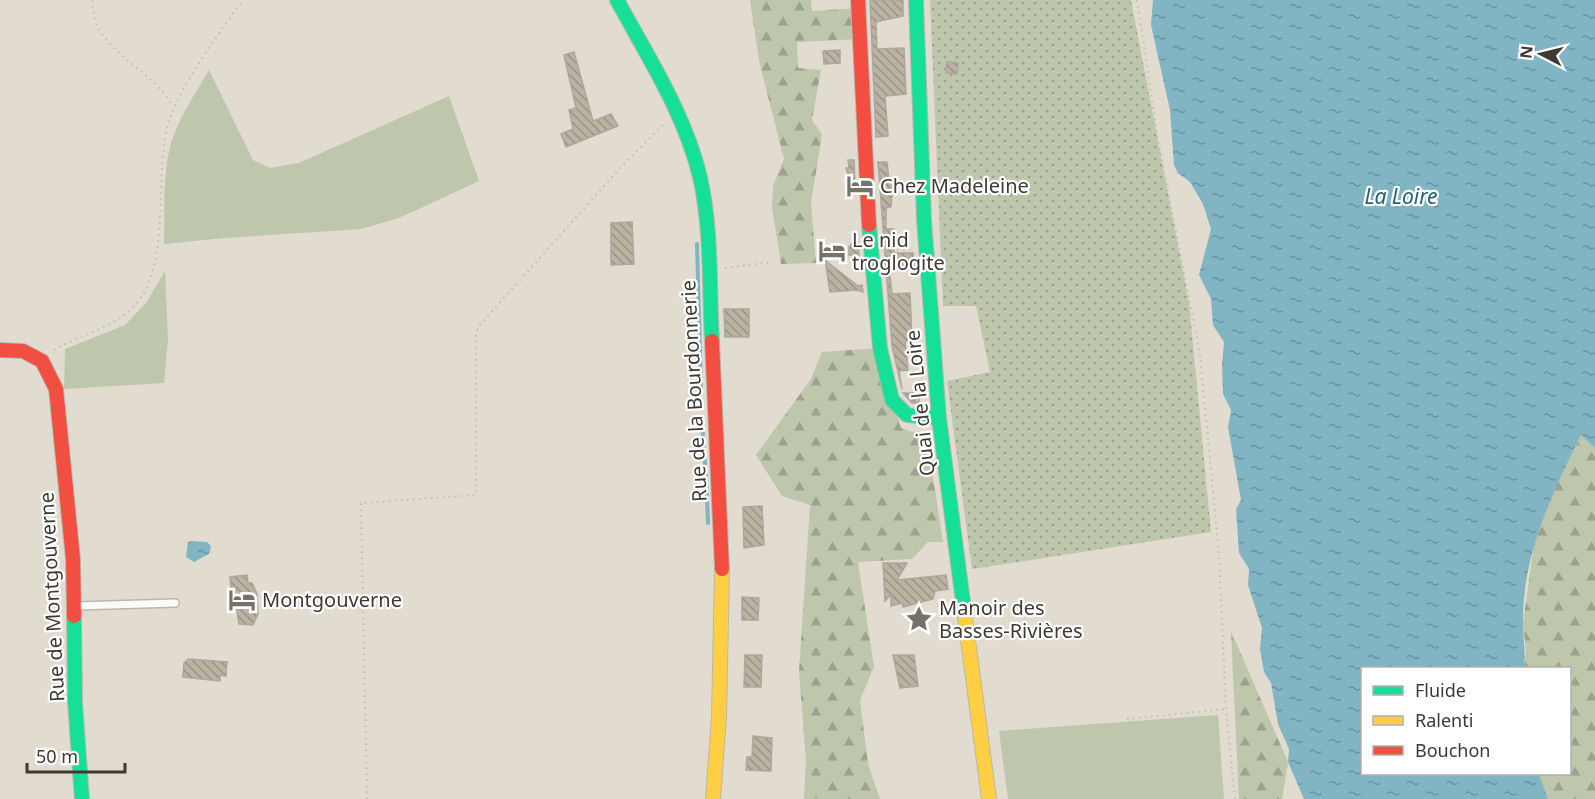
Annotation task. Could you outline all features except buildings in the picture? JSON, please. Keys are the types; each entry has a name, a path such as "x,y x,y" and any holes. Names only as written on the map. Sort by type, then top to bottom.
{"street":[{"name":"Rue de la Bourdonnerie","path":"617,0 679,115 701,178 722,559 719,717 713,799"},
{"path":"858,0 870,250 886,378 892,400 907,415 939,418"},
{"name":"Quai de la Loire","path":"916,0 923,206 939,418 990,799"},
{"path":"0,350 23,351 42,361"},
{"name":"Rue de Montgouverne","path":"42,361 56,389 73,560 75,702 82,799"}],"lane":[{"path":"74,606 175,603"}],"path":[{"path":"92,0 98,27 112,45 161,87 174,108"},
{"path":"42,361 63,344 119,320 146,292 156,257 163,152 174,108 243,0"},
{"path":"1137,0 1158,140 1200,354 1219,555 1226,709 1234,799"},
{"path":"367,799 361,503 476,495 476,334 478,327 621,166 660,126 679,115"},
{"path":"923,206 1173,212"},
{"path":"707,270 773,262"},
{"path":"1127,719 1226,709"}],"green space":[{"path":"750,0 811,0 812,11 859,8 860,39 797,42 798,68 821,70 812,120 822,134 811,203 816,263 781,264 772,207 773,186 784,159 759,61"},
{"path":"930,0 1131,0 1189,303 1211,532 972,569 947,381 990,372 976,306 943,306"},
{"path":"209,70 253,160 270,168 299,163 449,96 479,181 399,218 361,229 164,244 165,190 169,149 181,120"},
{"path":"165,271 168,339 164,383 64,389 65,349 125,325 146,303"},
{"path":"880,348 886,378 901,428 913,432 926,431 943,542 928,542 912,559 858,562 874,667 860,700 868,764 880,799 804,799 806,761 799,672 810,505 782,496 756,455 811,379 822,352"},
{"path":"1581,435 1595,448 1595,799 1548,799 1539,775 1571,775 1571,667 1524,667 1526,651 1523,623 1534,544 1545,509"},
{"path":"1231,631 1288,762 1282,799 1239,799"},
{"path":"1218,715 1224,799 1008,799 999,731"}],"water":[{"name":"La Loire","path":"1153,0 1595,0 1595,448 1581,435 1550,502 1533,549 1524,598 1524,667 1361,667 1361,775 1539,775 1548,799 1304,799 1288,762 1289,749 1278,724 1271,683 1264,672 1260,649 1262,628 1248,585 1249,569 1239,553 1236,509 1241,500 1228,427 1231,410 1223,394 1224,342 1213,325 1211,299 1199,275 1211,229 1203,204 1190,182 1178,173 1174,165 1170,110 1151,25"},
{"path":"188,542 207,542 211,546 209,554 194,562 186,557"}],"waterway":[{"path":"697,244 701,390"},
{"path":"702,422 705,464"},
{"path":"706,474 708,523"}],"traffic: fast":[{"path":"617,0 675,108 700,177 707,217 712,341"},
{"path":"916,0 924,220 939,418 965,617"},
{"path":"869,225 880,348 892,400 907,415 939,418"},
{"path":"74,616 75,702 82,799"}],"traffic: slow":[{"path":"713,799 719,717 722,569"},
{"path":"965,617 989,799"}],"traffic: jam":[{"path":"858,0 869,225"},
{"path":"712,341 722,569"},
{"path":"0,350 23,351 42,361 56,389 73,559 74,616"}],"place":[{"name":"Chez Madeleine","path":"860,186"},
{"name":"Le nid troglogite","path":"832,251"},
{"name":"Montgouverne","path":"242,600"},
{"name":"Manoir des Basses-Rivières","path":"919,619"}]}
